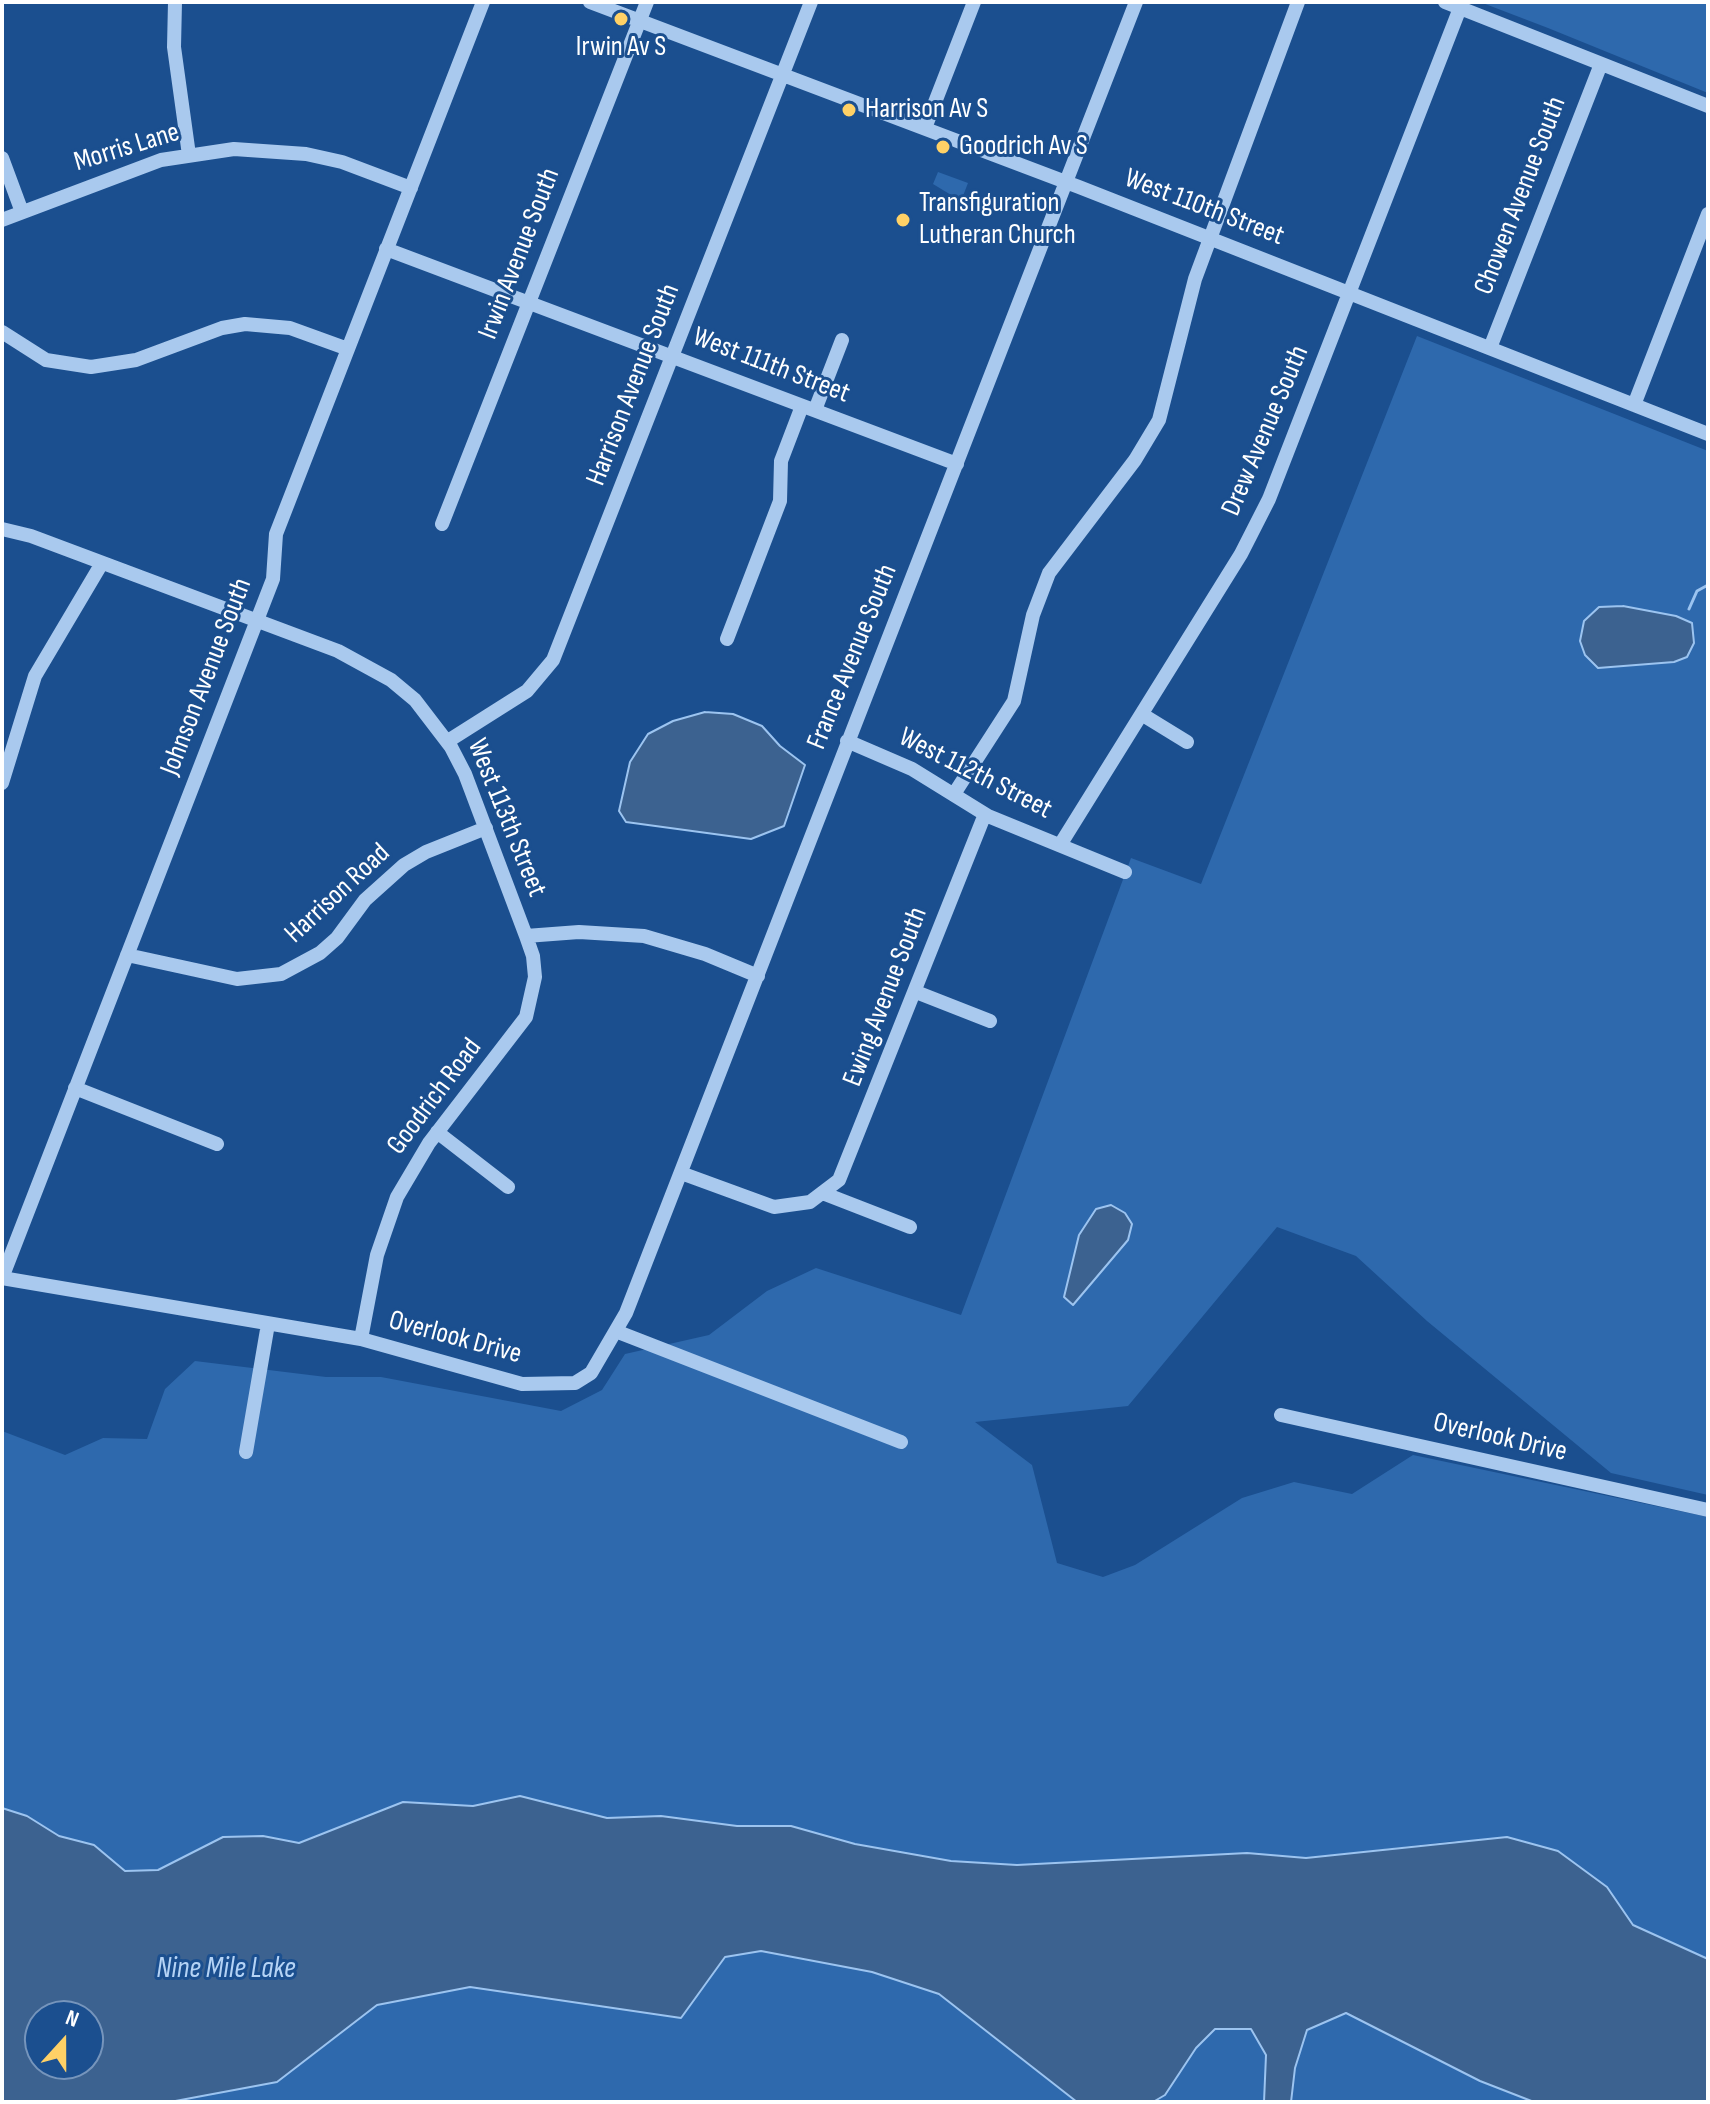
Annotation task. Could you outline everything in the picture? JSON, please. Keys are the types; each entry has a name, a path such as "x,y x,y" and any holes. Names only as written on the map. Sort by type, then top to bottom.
{"street":[{"path":"175,2 174,47 189,155"},
{"name":"Johnson Avenue South","path":"2,1278 273,579 276,534 483,2"},
{"name":"West 110th Street","path":"590,2 1209,237 1708,434"},
{"name":"Irwin Avenue South","path":"442,524 647,2"},
{"name":"Harrison Avenue South","path":"448,741 527,691 553,660 811,2"},
{"path":"925,128 974,2"},
{"name":"France Avenue South","path":"618,1332 1136,2"},
{"path":"954,794 1014,701 1033,615 1049,573 1135,460 1159,420 1195,279 1298,2"},
{"path":"1445,2 1708,106"},
{"name":"Drew Avenue South","path":"1060,845 1241,554 1269,499 1460,8"},
{"name":"Chowen Avenue South","path":"1490,348 1601,64"},
{"name":"Morris Lane","path":"2,220 126,172 189,155 234,149 306,154 342,162 411,188"},
{"path":"2,158 22,212"},
{"path":"1634,405 1708,214"},
{"name":"West 111th Street","path":"386,249 957,464"},
{"path":"2,332 46,360 91,367 136,360 222,328 245,324 290,328 348,349"},
{"path":"727,639 780,501 781,461 842,340"},
{"name":"West 113th Street","path":"2,529 338,651 391,680 415,700 448,741 465,774 526,936 579,932 644,936 705,954 758,976"},
{"path":"2,783 35,676 102,563"},
{"path":"1143,715 1187,742"},
{"name":"West 112th Street","path":"847,741 912,769 985,814 1125,872"},
{"name":"Ewing Avenue South","path":"825,1194 848,1164 985,814"},
{"name":"Harrison Road","path":"127,955 237,979 281,974 320,953 337,938 365,900 404,865 426,852 486,828"},
{"name":"Goodrich Road","path":"361,1339 386,1225 412,1169 526,1017 535,977 533,956 526,936"},
{"path":"916,992 990,1021"},
{"path":"75,1088 217,1144"},
{"path":"437,1132 508,1187"},
{"path":"681,1173 774,1207 792,1207 825,1194 910,1227"},
{"name":"Overlook Drive","path":"2,1278 361,1339 496,1379 553,1385 575,1383 591,1373 618,1332"},
{"path":"246,1452 268,1324"},
{"path":"618,1332 901,1442"},
{"name":"Overlook Drive","path":"1281,1415 1708,1510"}],"shaded area":[{"path":"1480,2 1708,2 1708,93 1548,28"},
{"path":"938,172 968,183 961,201 933,184"},
{"path":"1417,336 1708,451 1708,1495 1611,1473 1427,1321 1356,1256 1277,1227 1128,1406 975,1422 1032,1465 1057,1563 1103,1577 1135,1565 1242,1498 1294,1482 1352,1494 1413,1455 1708,1517 1708,1959 1680,1947 1617,2102 170,2102 277,2082 377,2005 791,1826 737,1826 661,1816 599,1818 521,1796 473,1806 403,1802 299,1843 263,1836 223,1837 158,1870 125,1871 94,1845 59,1836 27,1816 2,1808 2,1431 65,1455 103,1438 147,1439 165,1389 195,1361 326,1377 381,1377 561,1411 602,1390 625,1354 709,1335 767,1291 816,1268 961,1315 1131,858 1201,884","holes":["1455,1841 1607,1887 1633,1925 1673,1944 1247,1853 1306,1858"]}],"water":[{"path":"1623,606 1676,616 1692,623 1694,643 1687,657 1674,662 1598,668 1585,655 1580,641 1584,621 1599,607"},
{"path":"705,712 733,714 762,726 780,746 805,765 784,826 751,839 626,822 619,811 630,762 648,734 673,721"},
{"path":"1111,1205 1125,1213 1132,1224 1128,1240 1073,1305 1064,1297 1079,1235 1096,1209"},
{"name":"Nine Mile Lake","path":"520,1796 607,1818 661,1816 737,1826 791,1826 855,1844 951,1861 1017,1865 1247,1853 1306,1858 1507,1837 1558,1851 1607,1887 1633,1925 1708,1959 1708,2102 1534,2102 1480,2081 1346,2013 1307,2030 1295,2068 1291,2102 1264,2102 1266,2055 1251,2029 1215,2029 1196,2048 1165,2095 1153,2102 1077,2102 939,1994 872,1972 761,1951 725,1957 681,2018 470,1987 377,2005 277,2082 170,2102 2,2102 2,1808 27,1816 59,1836 94,1845 125,1871 158,1870 223,1837 263,1836 299,1843 403,1802 473,1806"}],"waterway":[{"path":"1689,609 1697,591 1708,585"}],"place":[{"name":"Irwin Av S","path":"621,19"},
{"name":"Harrison Av S","path":"849,110"},
{"name":"Goodrich Av S","path":"943,147"},
{"name":"Transfiguration Lutheran Church","path":"903,220"}]}
